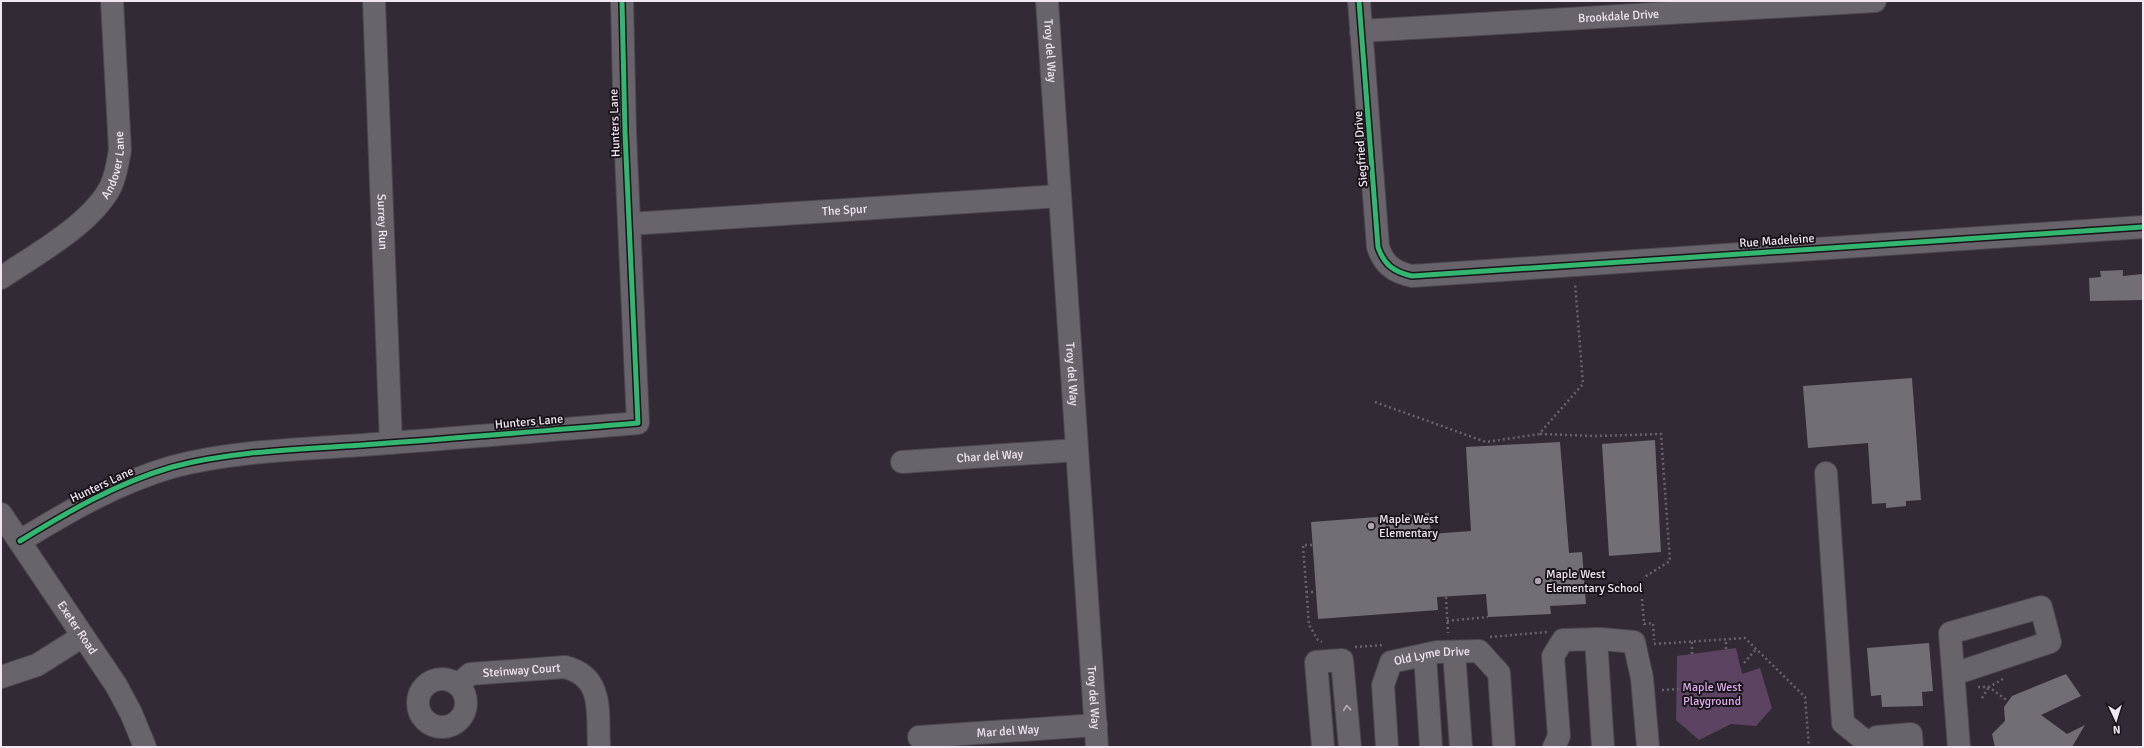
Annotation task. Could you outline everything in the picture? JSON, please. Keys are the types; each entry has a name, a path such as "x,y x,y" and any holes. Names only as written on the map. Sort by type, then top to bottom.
{"street":[{"name":"Andover Lane","path":"1,278 82,222 101,203 111,185 120,150 112,1"},
{"name":"Surrey Run","path":"374,1 391,443"},
{"name":"Hunters Lane","path":"20,541 104,493 138,478 173,467 210,459 286,450 638,423 629,224 622,1"},
{"name":"Troy del Way","path":"1047,1 1097,747"},
{"name":"Siegfried Drive","path":"1359,1 1378,247 1382,258 1390,268 1399,274 1412,276"},
{"name":"Brookdale Drive","path":"1361,31 1875,1"},
{"name":"The Spur","path":"629,224 1060,196"},
{"name":"Rue Madeleine","path":"1412,276 2143,226"},
{"name":"Char del Way","path":"902,462 1077,450"},
{"path":"1826,473 1843,723 1873,746 1877,737 1911,734 1912,747"},
{"name":"Exeter Road","path":"1,514 116,685 131,714 145,747"},
{"path":"1,677 37,665 83,636"},
{"path":"1554,747 1559,736 1553,656 1563,640 1596,639 1634,642 1642,678 1648,747"},
{"path":"1596,639 1603,747"},
{"path":"1451,646 1461,747"},
{"name":"Old Lyme Drive","path":"1387,747 1382,685 1391,662 1437,652 1451,646 1480,651 1499,673 1504,747"},
{"path":"1425,655 1431,747"},
{"path":"1323,747 1316,662 1342,660 1350,747"},
{"name":"Steinway Court","path":"458,685 470,674 565,667 576,670 587,677 594,687 597,697 599,747"},
{"path":"1954,674 1959,747"},
{"name":"Mar del Way","path":"919,737 1096,725"}],"path":[{"path":"1539,434 1583,384 1574,281"},
{"path":"1376,402 1486,442 1539,434 1595,436 1661,434 1670,562 1643,578"},
{"path":"1312,545 1302,545 1309,625 1318,640 1328,646"},
{"path":"1306,592 1317,592"},
{"path":"1446,597 1447,621 1451,646"},
{"path":"1447,621 1488,617"},
{"path":"1487,637 1548,632"},
{"path":"1654,644 1744,638 1805,697 1809,747"},
{"path":"1726,639 1726,650"},
{"path":"1692,642 1692,654"},
{"path":"1348,647 1387,644"},
{"path":"1744,663 1756,649"},
{"path":"1982,698 1989,686 2003,679"},
{"path":"1989,686 2008,701"}],"green space":[{"name":"Maple West Playground","path":"1736,648 1742,674 1760,668 1772,708 1756,726 1731,724 1699,740 1676,720 1677,656"}],"building":[{"path":"2123,270 2123,276 2143,274 2143,300 2090,301 2089,278 2101,277 2100,271"},
{"path":"1912,378 1921,500 1906,501 1906,506 1886,508 1886,503 1872,504 1868,443 1808,448 1803,386"},
{"path":"1655,440 1661,552 1609,556 1602,444"},
{"name":"Maple West Elementary","path":"1560,442 1569,553 1582,552 1586,604 1550,606 1551,614 1488,617 1486,594 1437,597 1438,610 1318,619 1311,522 1429,513 1431,534 1471,531 1466,447"},
{"path":"1929,643 1933,691 1922,692 1923,706 1882,707 1881,695 1871,696 1867,648"},
{"path":"2066,674 2081,696 2041,715 2067,734 2085,725 2072,747 1995,747 1992,734 2005,721 2004,707 2012,696"}],"cycle path":[{"path":"20,541 75,509 132,481 172,467 196,461 273,451 638,423 625,132 622,1"},
{"path":"1359,1 1378,247 1383,259 1390,267 1412,276 2143,227"}],"place":[{"name":"Maple West Elementary","path":"1371,526"},
{"name":"Maple West Elementary School","path":"1538,581"}]}
